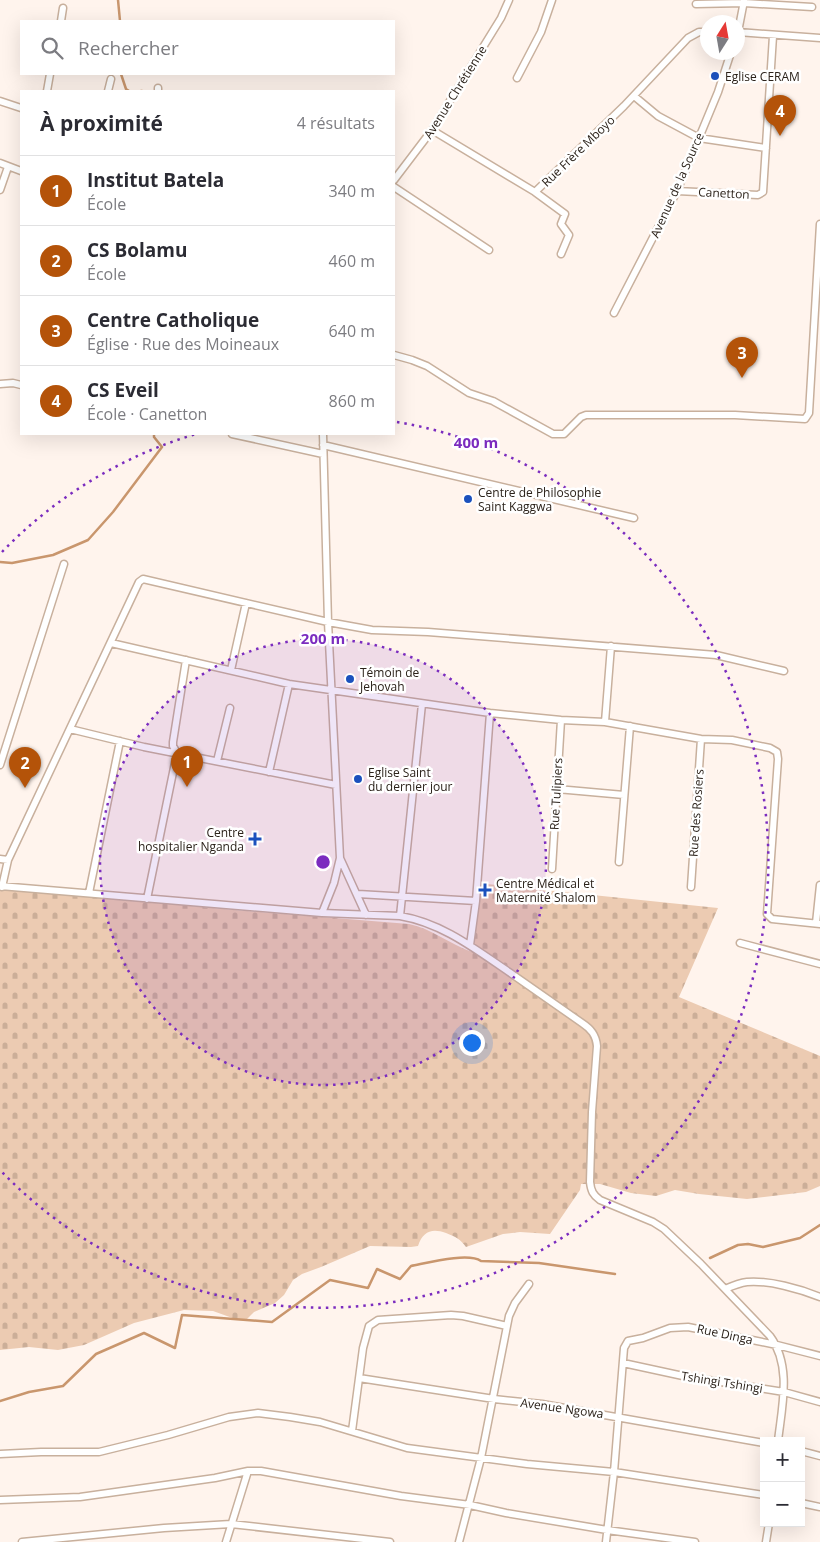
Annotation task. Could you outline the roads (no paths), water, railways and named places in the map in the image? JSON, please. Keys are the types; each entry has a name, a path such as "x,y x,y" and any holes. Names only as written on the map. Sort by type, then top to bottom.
{"street":[{"name":"Avenue Chrétienne","path":"395,179 432,130 501,18 509,0"},
{"path":"517,78 541,32 552,0"},
{"path":"696,4 744,2 812,7"},
{"path":"741,15 744,2"},
{"path":"61,20 63,8"},
{"name":"Rue Frère Mboyo","path":"432,130 535,192 634,96 688,38 700,32"},
{"path":"745,33 820,38"},
{"name":"Canetton","path":"678,191 761,194 764,189 773,36"},
{"name":"Avenue de la Source","path":"614,313 678,191 718,92 728,60"},
{"path":"47,90 50,75"},
{"path":"108,90 111,79"},
{"path":"634,96 658,116 699,138 766,148"},
{"path":"0,101 20,108"},
{"path":"0,163 20,171"},
{"path":"0,190 8,167"},
{"path":"395,188 489,250"},
{"path":"535,192 565,214 561,224 569,235 561,254"},
{"path":"395,355 427,366 469,392 499,404 553,434 564,434 581,417 586,415 735,415 804,419 809,413 820,224"},
{"path":"0,384 20,385"},
{"path":"237,435 323,454"},
{"path":"322,913 334,883 340,858 328,622 323,435"},
{"path":"323,445 634,518"},
{"path":"0,766 64,564"},
{"path":"778,1437 784,1392 783,1366 777,1345 761,1324 659,1225 606,1203 596,1197 591,1190 592,1112 597,1046 594,1033 582,1023 470,945 434,926 413,918 322,913 1,886 8,860 111,642 143,579 328,622 377,630 428,632 716,655 784,671"},
{"path":"231,670 246,603"},
{"path":"111,642 289,684 332,691 490,713 560,720 605,722 701,739 732,740 770,748 777,752 778,759 767,914 772,919 818,924 820,885"},
{"path":"605,722 612,646"},
{"path":"147,899 177,753 173,742 186,660"},
{"path":"269,772 289,684"},
{"path":"400,916 422,704"},
{"path":"217,761 230,708"},
{"path":"470,945 476,901 490,713"},
{"name":"Rue Tulipiers","path":"552,869 560,720"},
{"path":"619,862 630,726"},
{"path":"70,729 336,785"},
{"name":"Rue des Rosiers","path":"691,887 701,739"},
{"path":"89,893 120,741"},
{"path":"557,789 624,795"},
{"path":"340,858 366,915"},
{"path":"0,859 8,860"},
{"path":"358,894 476,901"},
{"path":"740,944 820,964"},
{"path":"725,1289 738,1284 758,1282 798,1289 820,1297"},
{"path":"459,1542 470,1505 494,1399 506,1326 515,1303 529,1284"},
{"path":"352,1431 363,1348 369,1326 378,1320 451,1315 506,1326"},
{"name":"Rue Dinga","path":"623,1363 626,1343 670,1328 682,1326 777,1345 820,1356"},
{"path":"606,1542 623,1363"},
{"name":"Tshingi Tshingi","path":"623,1363 683,1376 784,1392 820,1402"},
{"name":"Avenue Ngowa","path":"359,1378 494,1399 542,1404 760,1443"},
{"path":"0,1454 99,1452 168,1435 229,1417 258,1413 290,1416 320,1422 408,1448 527,1464 614,1472 760,1494"},
{"path":"805,1452 820,1456"},
{"path":"226,1542 248,1471"},
{"path":"0,1500 80,1497 215,1478 248,1471 261,1471 401,1496 470,1505 607,1530 695,1542"},
{"path":"805,1504 820,1507"},
{"path":"22,1542 91,1539 164,1528 231,1524 390,1542"},
{"path":"766,1542 768,1527"}],"waterway":[{"path":"118,0 120,20"},
{"path":"121,75 128,90"},
{"path":"0,562 12,563 53,555 88,540 113,512 162,447 154,435"},
{"path":"710,1258 738,1245 748,1244 763,1247 800,1238 820,1225"},
{"path":"0,1401 29,1392 63,1386 96,1354 144,1333 175,1348 182,1315 272,1322 330,1280 368,1288 377,1269 400,1279 411,1266 447,1259 467,1258 481,1261 539,1263 615,1274"}],"place":[{"name":"Eglise CERAM","path":"715,76"},
{"name":"CS Eveil","path":"780,136"},
{"name":"Centre Catholique","path":"742,378"},
{"name":"Centre de Philosophie Saint Kaggwa","path":"468,499"},
{"name":"Témoin de Jehovah","path":"350,679"},
{"name":"Eglise Saint du dernier jour","path":"358,779"},
{"name":"Institut Batela","path":"187,787"},
{"name":"CS Bolamu","path":"25,788"},
{"name":"Centre hospitalier Nganda","path":"255,839"},
{"name":"Centre Médical et Maternité Shalom","path":"485,890"}]}
